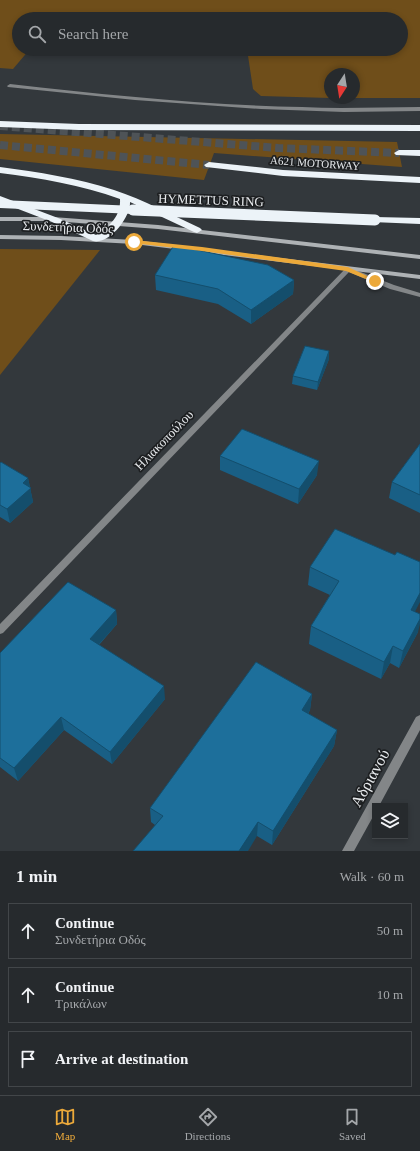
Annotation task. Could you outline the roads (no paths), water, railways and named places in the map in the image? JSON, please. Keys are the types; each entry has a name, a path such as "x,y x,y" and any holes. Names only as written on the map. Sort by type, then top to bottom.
{"highway":[{"path":"0,124 79,127 420,128"},
{"path":"399,153 420,153"},
{"name":"A621 MOTORWAY","path":"209,165 291,173 420,180"},
{"path":"0,170 66,181 125,197 197,230"},
{"path":"0,199 55,220 97,239 118,223 125,210 125,197"},
{"name":"HYMETTUS RING","path":"0,204 420,221"}],"main road":[{"name":"Συνδετήρια Οδός","path":"0,219 118,223 197,230 420,257"},
{"name":"Συνδετήρια Οδός","path":"0,237 97,239 202,249 348,269 420,277"}],"street":[{"path":"10,86 156,101 344,110 420,109"},
{"path":"348,269 392,287 420,295"},
{"name":"Ηλιακοπούλου","path":"0,630 348,269"},
{"name":"Αδριανού","path":"348,851 420,720"}],"tunnel":[{"path":"0,126 278,148 399,153"},
{"path":"0,145 209,165"}]}
